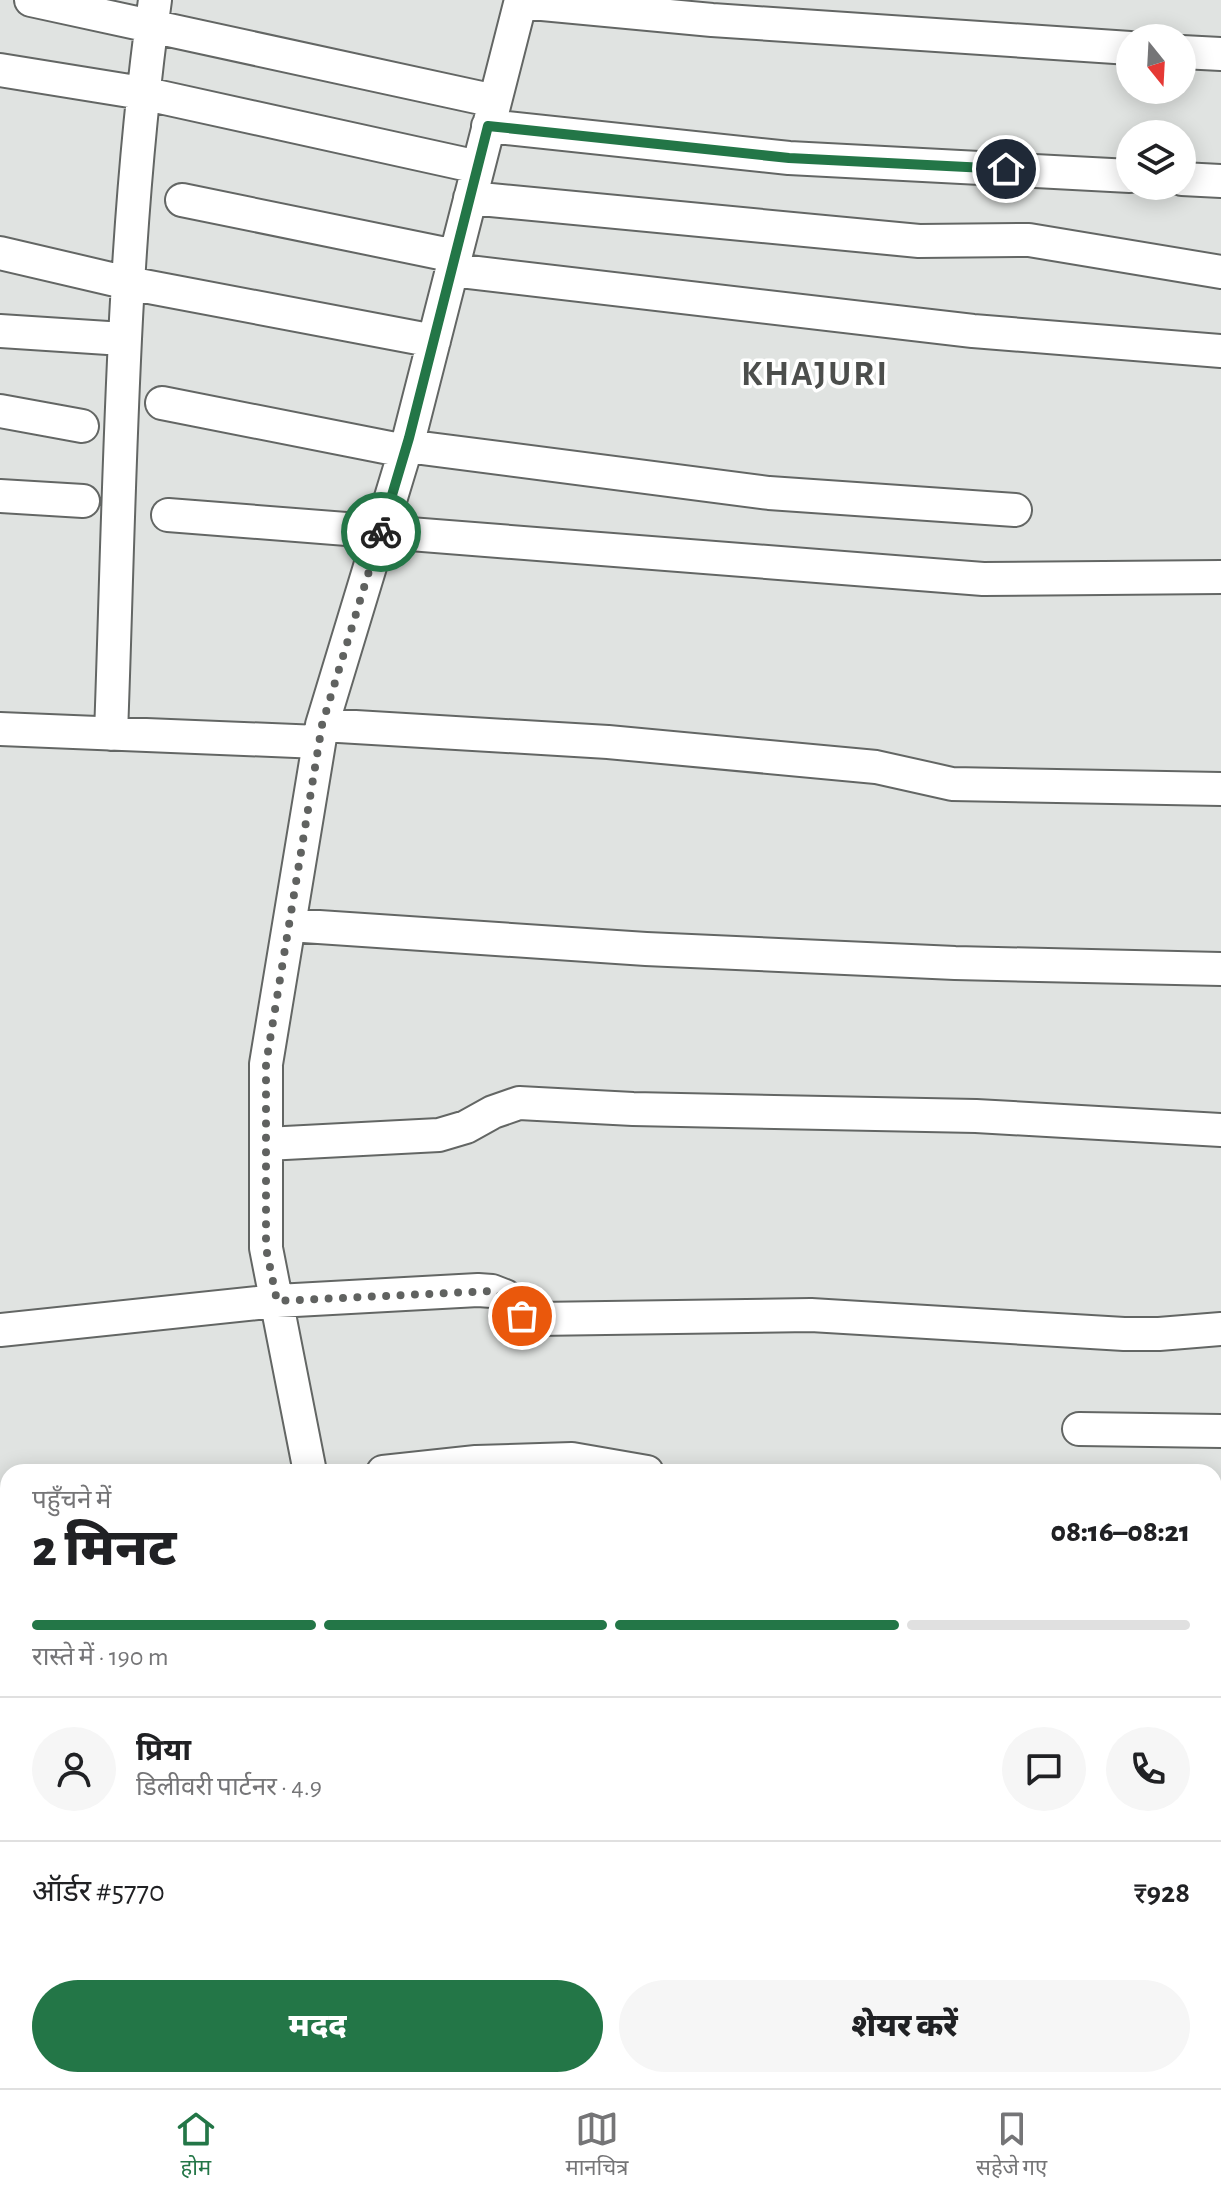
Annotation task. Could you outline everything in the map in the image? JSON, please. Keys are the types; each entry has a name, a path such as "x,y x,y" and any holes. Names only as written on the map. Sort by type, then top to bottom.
{"street":[{"path":"31,0 153,13 492,114 789,158 1116,175"},
{"path":"308,1464 266,1248 266,1064 320,734 406,449 521,1 712,20 1116,47"},
{"path":"111,734 128,283 142,93 153,13"},
{"path":"1196,53 1221,54"},
{"path":"0,70 142,93 474,182 919,241 1029,240 1221,272"},
{"path":"1196,180 1221,181"},
{"path":"182,200 453,263 973,331 1221,351"},
{"path":"0,253 128,283 434,341"},
{"path":"0,331 108,338"},
{"path":"162,403 406,449 769,493 1015,510"},
{"path":"0,411 82,426"},
{"path":"0,496 83,501"},
{"path":"168,515 983,579 1221,577"},
{"path":"0,729 111,734 320,734 608,742 876,767 952,784 1221,789"},
{"path":"289,925 646,949 955,963 1221,969"},
{"path":"266,1144 439,1135 466,1127 493,1112 519,1103 633,1109 976,1116 1221,1130"},
{"path":"0,1330 277,1301 478,1290 505,1296 513,1310 536,1319 811,1315 1124,1334 1221,1329"},
{"path":"1079,1429 1221,1431"},
{"path":"457,1464 572,1459 601,1464"}],"way so far":[{"path":"381,532 322,725 266,1064 266,1248 277,1301 478,1290 505,1296 513,1310 522,1316"}],"district":[{"name":"KHAJURI","path":"815,372"}],"route":[{"path":"381,532 409,438 488,126 789,158 1006,169"}]}
